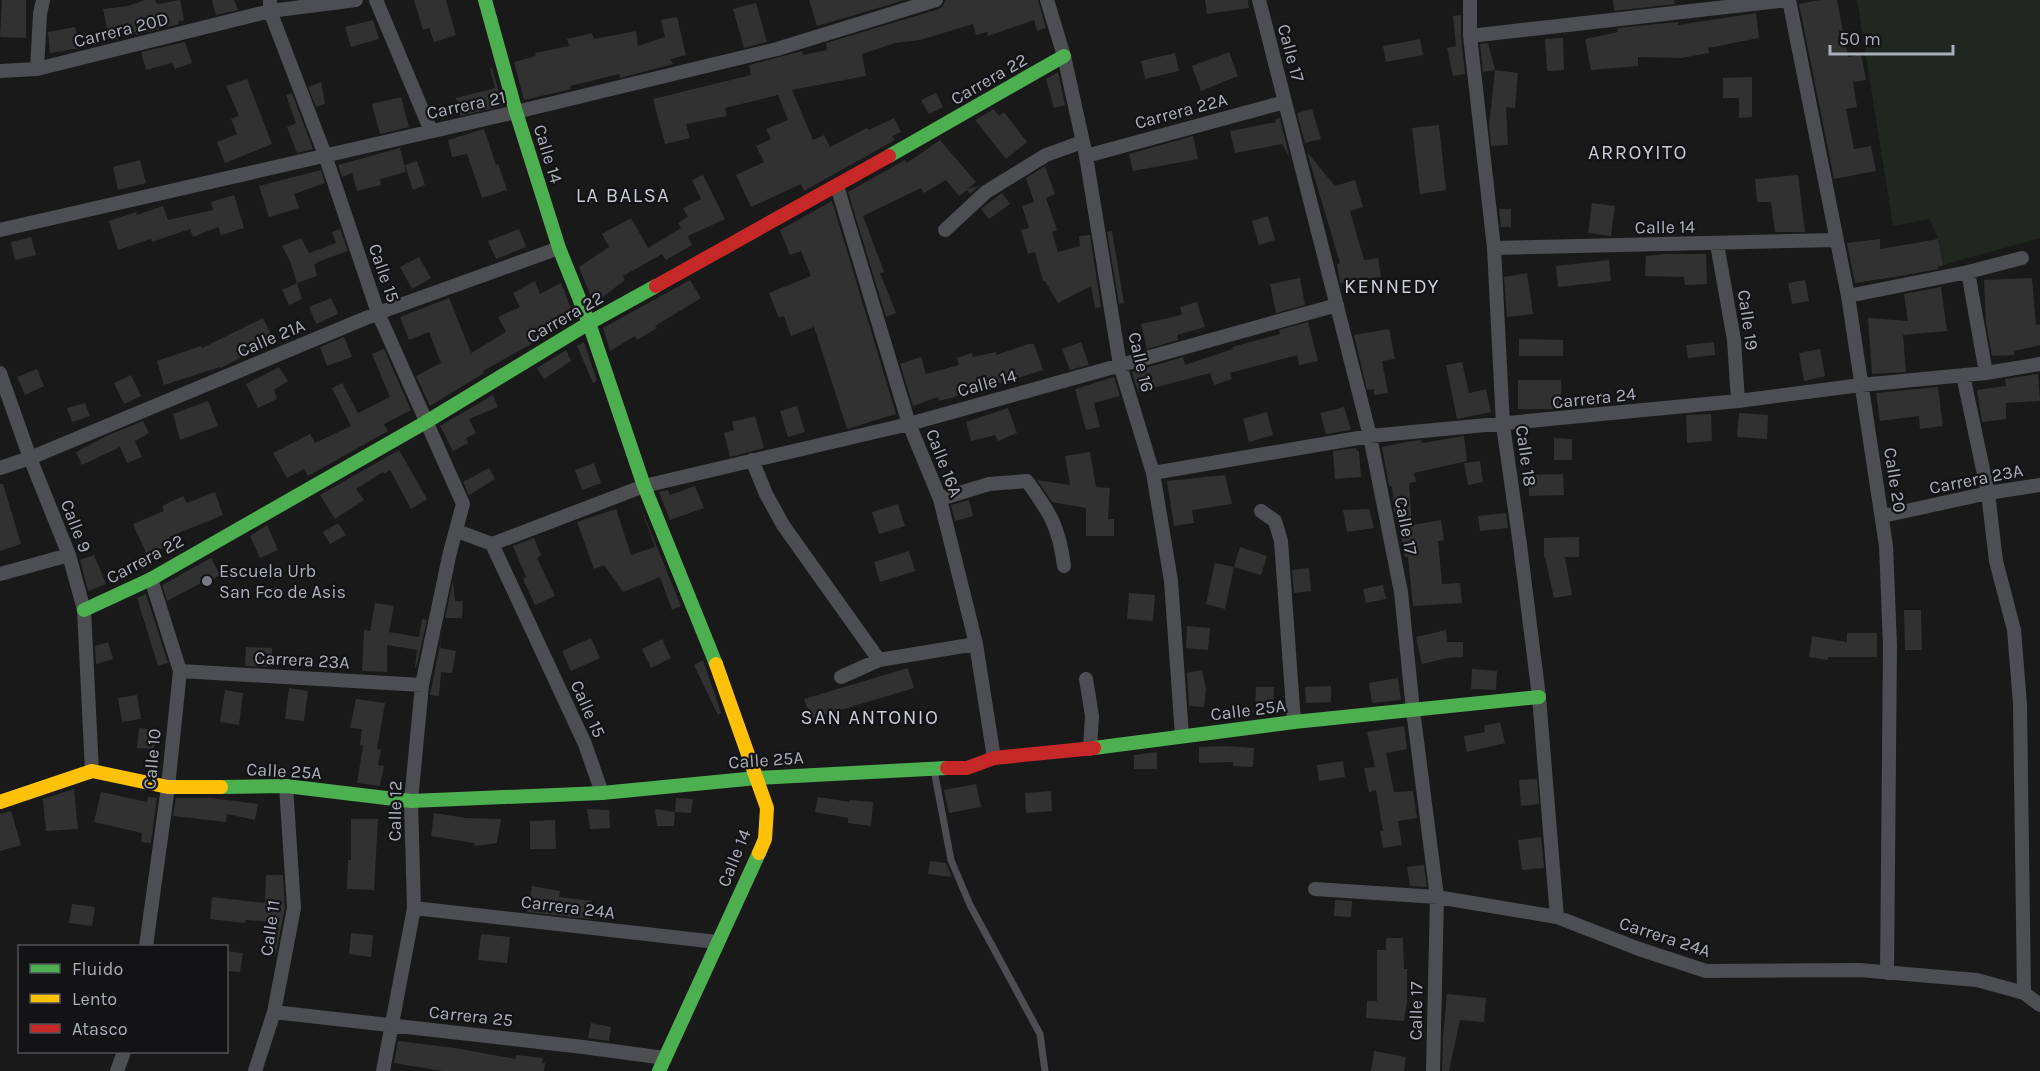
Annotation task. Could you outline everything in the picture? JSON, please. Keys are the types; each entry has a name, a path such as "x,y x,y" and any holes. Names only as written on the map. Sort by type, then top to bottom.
{"street":[{"path":"37,69 43,0"},
{"name":"Carrera 20D","path":"0,70 37,69 270,6 356,0"},
{"path":"376,0 431,131"},
{"name":"Calle 14","path":"484,0 558,248 589,323 644,486 709,644 767,808 765,839 662,1064"},
{"name":"Carrera 21","path":"0,230 516,112 777,49 936,0"},
{"name":"Calle 16","path":"1047,0 1064,56 1084,149 1120,365 1153,473 1171,581 1182,735"},
{"name":"Calle 17","path":"1259,0 1370,436 1401,592 1413,710 1437,897 1433,1071"},
{"name":"Calle 18","path":"1470,0 1470,36 1494,248 1503,425 1539,697 1557,917"},
{"path":"1470,36 1789,0"},
{"name":"Calle 20","path":"1789,0 1848,296 1883,516 1890,645 1887,973"},
{"name":"Calle 15","path":"270,6 325,156 378,313 463,504 450,552"},
{"name":"Carrera 22","path":"84,610 151,579 426,422 589,323 837,186 1064,56"},
{"name":"Carrera 22A","path":"945,230 986,192 1046,155 1084,149 1285,102"},
{"name":"Calle 16A","path":"837,186 909,423 940,499 976,644 994,758"},
{"name":"Calle 14","path":"1494,248 1836,240"},
{"name":"Calle 19","path":"1717,244 1734,340 1738,401"},
{"name":"Calle 21A","path":"0,468 30,458 378,313 558,248"},
{"path":"1848,296 1968,272 2022,258"},
{"path":"1968,272 1986,373"},
{"name":"Calle 14","path":"492,544 644,486 909,423 1337,305"},
{"name":"Carrera 24","path":"1153,473 1370,436 1738,401 1861,385 1986,373 2040,364"},
{"name":"Calle 9","path":"0,373 30,458 69,555 84,610 92,771"},
{"path":"1963,375 1988,493 1996,561 2014,630 2020,693 2024,993"},
{"path":"752,460 766,494 783,525 879,660"},
{"path":"940,499 989,484 1027,481 1047,508 1060,538 1064,566"},
{"name":"Carrera 23A","path":"1883,516 1988,493 2040,485"},
{"path":"1261,511 1275,521 1281,540 1294,722"},
{"path":"457,531 492,544"},
{"name":"Calle 15","path":"492,544 585,744 602,794"},
{"name":"Calle 12","path":"383,1071 414,908 411,801 422,685 450,552"},
{"path":"0,574 69,555"},
{"name":"Calle 10","path":"146,945 168,787 180,671 151,579"},
{"path":"841,677 879,660 976,644"},
{"name":"Carrera 23A","path":"180,671 422,685"},
{"path":"1086,679 1092,717 1090,749"},
{"name":"Calle 25A","path":"92,771 168,787 286,786 411,801 602,794 757,778 967,768 994,758 1090,749 1182,735 1294,722 1539,697"},
{"path":"0,802 92,771"},
{"name":"Calle 11","path":"255,1071 274,1012 294,908 286,786"},
{"name":"Carrera 24A","path":"1315,888 1437,897 1557,917 1639,949 1706,971 1859,970 1977,981 2024,993 2040,1005"},
{"name":"Carrera 24A","path":"414,908 717,942"},
{"name":"Carrera 25","path":"274,1012 572,1045 662,1064"},
{"path":"117,1071 124,1053"}],"lane":[{"path":"933,768 951,860 970,905 1040,1034 1045,1071"}],"shaded area":[{"path":"1857,0 2040,0 2040,238 1943,265 1938,239 1930,219 1893,226"}],"building":[{"path":"2,0 26,0 26,38 0,37"},
{"path":"145,0 155,0 157,4 180,0 184,20 178,21 179,24 136,35 135,32 109,37 103,9 128,6"},
{"path":"212,0 234,0 238,10 216,15"},
{"path":"414,0 446,0 456,35 434,42 429,28 423,30"},
{"path":"809,0 905,0 817,26"},
{"path":"945,0 1038,0 1046,28 1037,31 1034,20 988,36 987,32 976,35 973,24 920,40 895,43 862,54 866,76 792,90 813,140 824,135 830,147 867,128 869,130 894,118 901,132 892,136 895,140 804,191 801,184 751,207 736,175 764,162 756,146 771,139 766,129 788,120 778,95 725,108 727,116 686,124 690,138 665,144 653,99 751,75 749,65 802,51 803,55 827,50 826,43 939,9"},
{"path":"1205,0 1248,0 1249,8 1207,14"},
{"path":"1613,0 1674,0 1675,4 1614,11"},
{"path":"1837,0 1848,57 1861,54 1866,80 1853,82 1857,107 1846,109 1854,149 1871,146 1876,171 1834,179 1799,4"},
{"path":"756,3 767,42 744,48 733,9"},
{"path":"1756,13 1759,38 1708,48 1709,53 1681,58 1638,57 1638,66 1591,70 1585,39 1618,32 1617,28 1678,22 1678,25"},
{"path":"1461,15 1465,74 1453,76 1447,48 1456,46 1453,16"},
{"path":"677,17 686,55 670,59 673,64 620,78 619,74 524,100 514,62 536,56 535,53 569,46 567,39 592,33 594,39 636,31 638,46 665,37 661,20"},
{"path":"373,20 379,39 351,47 345,27"},
{"path":"75,27 80,48 50,53 48,32"},
{"path":"1563,38 1564,70 1547,71 1545,39"},
{"path":"1420,39 1423,55 1386,62 1383,46"},
{"path":"185,42 192,63 175,69 172,63 146,70 141,52"},
{"path":"1488,43 1495,70 1483,72 1480,44"},
{"path":"1229,52 1238,76 1201,91 1192,66"},
{"path":"1175,53 1179,71 1145,79 1141,61"},
{"path":"490,68 492,68 503,106 460,116 456,98 495,88"},
{"path":"1495,70 1518,73 1515,108 1506,107 1508,145 1491,146 1489,125"},
{"path":"1058,72 1065,105 1054,108 1046,79"},
{"path":"1752,77 1752,117 1739,118 1739,98 1723,98 1723,78"},
{"path":"247,79 272,144 225,163 217,142 237,134 231,119 239,116 226,86"},
{"path":"321,82 325,104 316,107 308,87"},
{"path":"292,93 313,149 297,153 287,127 296,123 286,95"},
{"path":"936,93 943,107 929,114 921,100"},
{"path":"401,97 409,127 380,134 372,104"},
{"path":"994,109 999,116 1004,112 1027,142 1006,159 975,120"},
{"path":"1312,109 1321,139 1305,143 1297,113"},
{"path":"1280,118 1289,156 1282,144 1235,153 1230,131 1276,122 1275,120"},
{"path":"1439,125 1446,190 1420,194 1412,128"},
{"path":"484,129 507,190 482,198 467,154 452,157 448,140"},
{"path":"1193,136 1198,159 1133,171 1129,154"},
{"path":"940,140 976,182 967,189 979,186 970,194 967,190 959,196 946,180 924,193 921,188 863,216 884,272 880,273 896,313 886,317 848,192 905,160 907,163"},
{"path":"400,148 406,172 380,179 381,185 357,191 352,173 342,177 338,165"},
{"path":"1307,152 1335,186 1355,180 1363,207 1350,211 1364,260 1378,258 1381,277 1340,283 1337,264 1340,263"},
{"path":"140,160 146,183 118,190 113,167"},
{"path":"417,161 425,185 413,190 405,165"},
{"path":"1045,166 1055,194 1046,198 1057,230 1052,232 1058,252 1080,246 1079,236 1090,235 1101,307 1095,308 1091,286 1058,303 1043,281 1035,252 1028,254 1021,230 1029,228 1022,206 1034,202 1026,178"},
{"path":"321,170 325,183 294,194 299,208 269,217 259,186"},
{"path":"703,175 725,219 688,236 692,245 666,260 662,254 623,276 625,280 594,304 579,267 609,247 602,234 631,218 648,248 681,228 678,223 688,217 683,208 701,199 692,180"},
{"path":"1798,175 1805,232 1775,232 1771,202 1757,202 1755,179"},
{"path":"1002,193 1010,204 989,219 981,209"},
{"path":"234,195 244,228 221,235 218,227 193,237 190,229 152,242 151,239 118,250 109,221 163,206 168,220 213,210 211,202"},
{"path":"832,201 896,414 847,429 814,327 791,336 784,316 779,318 769,293 811,276 801,251 790,255 780,230"},
{"path":"1592,203 1615,206 1611,236 1588,233"},
{"path":"1499,209 1511,209 1511,227 1501,227"},
{"path":"1268,216 1275,240 1259,245 1252,221"},
{"path":"340,229 348,251 320,261 314,265 317,276 297,283 282,246 301,238 309,253 336,243 332,232"},
{"path":"519,229 526,247 496,259 488,241"},
{"path":"1112,231 1124,303 1119,304 1107,232"},
{"path":"31,237 36,255 15,260 11,242"},
{"path":"1880,239 1880,249 1938,239 1943,265 1938,269 1855,283 1847,243"},
{"path":"1706,254 1707,284 1685,285 1684,277 1645,276 1646,256"},
{"path":"419,257 431,278 412,289 400,267"},
{"path":"1609,260 1611,281 1558,287 1556,266"},
{"path":"1527,273 1533,314 1507,317 1504,277"},
{"path":"1300,278 1305,305 1276,313 1270,284"},
{"path":"2032,278 2036,325 2040,324 2040,345 2014,351 2014,355 1992,356 1986,323 1984,280"},
{"path":"690,280 701,298 655,326 657,328 637,340 635,336 610,351 603,328"},
{"path":"1805,280 1809,301 1792,304 1788,283"},
{"path":"535,281 540,294 561,283 573,314 554,324 556,330 483,371 484,373 430,406 416,376 441,363 429,332 409,340 400,317 449,298 471,353 506,332 498,317 520,307 513,293"},
{"path":"297,283 302,299 289,305 282,290"},
{"path":"1941,287 1947,331 1903,335 1906,372 1872,374 1868,318 1908,321 1904,294"},
{"path":"331,298 338,314 316,324 309,307"},
{"path":"1197,302 1205,327 1177,335 1178,340 1147,349 1141,324 1182,315 1180,307"},
{"path":"263,318 275,343 255,350 221,368 164,385 157,361 201,346 202,348"},
{"path":"1308,322 1318,361 1299,365 1297,355 1230,373 1232,379 1214,385 1210,373 1138,392 1132,372 1183,357 1185,365 1233,349 1232,347 1280,334 1279,330"},
{"path":"1389,329 1395,359 1382,361 1388,393 1374,395 1374,389 1367,390 1354,335"},
{"path":"344,337 352,357 327,366 320,347"},
{"path":"1519,339 1563,340 1563,356 1519,356"},
{"path":"584,342 597,381 593,383 577,346"},
{"path":"1081,342 1089,365 1070,370 1062,349"},
{"path":"1714,342 1715,355 1688,358 1686,345"},
{"path":"1034,344 1043,370 1005,382 957,391 958,396 939,401 938,397 913,406 900,364 921,357 926,374 959,365 957,358 972,353 973,357 996,352 996,355"},
{"path":"384,349 411,410 384,424 388,431 308,476 304,469 287,478 273,453 310,434 315,443 351,426 332,388 342,383 358,413 390,397 372,354"},
{"path":"1820,349 1825,376 1804,381 1799,353"},
{"path":"566,350 571,361 544,379 537,368"},
{"path":"1462,362 1469,393 1486,389 1491,412 1457,419 1446,365"},
{"path":"279,367 288,381 274,390 277,399 258,408 246,384"},
{"path":"37,369 44,386 25,395 17,377"},
{"path":"2038,374 2040,401 2006,403 2006,419 1982,422 1977,390 2006,386 2005,379"},
{"path":"131,375 141,396 124,404 114,383"},
{"path":"1114,377 1120,396 1094,403 1100,427 1086,430 1075,389"},
{"path":"1518,380 1561,380 1562,409 1518,409"},
{"path":"1938,387 1943,426 1920,429 1919,416 1880,421 1876,393"},
{"path":"493,395 498,407 469,419 476,433 466,438 468,443 453,451 440,426"},
{"path":"208,401 218,426 180,440 173,414"},
{"path":"85,403 90,416 72,422 67,408"},
{"path":"797,406 805,432 788,437 780,411"},
{"path":"1344,407 1351,430 1326,434 1320,413"},
{"path":"1008,408 1017,433 998,441 995,435 971,441 966,422"},
{"path":"1267,412 1273,435 1249,442 1243,419"},
{"path":"1739,413 1768,415 1767,439 1737,437"},
{"path":"1711,414 1712,441 1687,443 1686,415"},
{"path":"755,416 764,448 730,457 724,433 734,430 732,422"},
{"path":"143,421 149,433 135,441 142,457 127,463 120,447 82,465 76,452 104,437"},
{"path":"1464,436 1467,461 1414,473 1416,482 1409,483 1412,525 1441,520 1444,540 1438,541 1442,584 1460,583 1462,603 1413,606 1408,557 1405,557 1398,519 1396,520 1392,486 1389,486 1382,447"},
{"path":"1554,438 1572,439 1572,460 1554,460"},
{"path":"1356,448 1359,451 1361,477 1335,479 1333,451"},
{"path":"399,450 427,499 411,509 390,470 356,489 364,500 335,519 320,495"},
{"path":"1090,452 1096,487 1110,488 1108,519 1114,519 1114,536 1086,536 1086,508 1052,502 1037,480 1070,485 1065,456"},
{"path":"1480,461 1483,482 1468,485 1464,463"},
{"path":"594,463 601,483 582,490 575,470"},
{"path":"489,468 495,479 469,495 463,482"},
{"path":"1563,474 1564,495 1529,496 1529,475"},
{"path":"1225,475 1232,504 1192,510 1194,523 1174,526 1167,481"},
{"path":"0,484 3,484 21,544 0,551"},
{"path":"695,486 704,508 670,520 659,492 668,490 670,495"},
{"path":"215,492 223,515 169,537 172,544 147,555 133,524 164,511 162,506 183,496 187,503"},
{"path":"637,498 681,606 672,610 660,577 623,592 604,565 594,569 577,522 616,509 631,555 655,547"},
{"path":"969,500 973,516 955,521 951,505"},
{"path":"898,504 905,526 879,534 872,512"},
{"path":"1369,509 1374,528 1347,532 1343,510"},
{"path":"1506,513 1508,528 1480,531 1478,516"},
{"path":"338,523 346,535 330,544 323,532"},
{"path":"267,525 278,550 260,558 250,536"},
{"path":"1579,537 1579,557 1565,557 1572,595 1554,598 1544,557 1544,538"},
{"path":"534,538 541,555 537,558 555,596 535,605 523,579 526,577 513,546"},
{"path":"1240,547 1267,556 1261,575 1234,567"},
{"path":"909,551 915,571 880,582 874,562"},
{"path":"94,555 106,584 88,591 80,560"},
{"path":"211,558 220,575 202,586 201,583 167,601 162,585"},
{"path":"1215,563 1234,567 1225,609 1206,604"},
{"path":"1309,568 1311,591 1294,593 1292,570"},
{"path":"453,581 455,601 463,601 462,618 445,618"},
{"path":"1383,585 1386,599 1366,603 1363,589"},
{"path":"1129,593 1155,595 1153,621 1127,619"},
{"path":"146,594 168,663 158,666 137,598"},
{"path":"375,603 394,606 389,632 419,637 422,619 427,620 416,668 417,650 387,645 387,672 362,671 364,630 370,631"},
{"path":"1904,610 1921,610 1922,650 1905,650"},
{"path":"1187,626 1210,628 1208,650 1186,648"},
{"path":"443,629 440,648 456,651 452,673 441,672 439,696 430,695"},
{"path":"1446,630 1447,642 1463,642 1463,657 1422,664 1416,637"},
{"path":"1847,633 1877,633 1877,657 1828,657 1828,660 1809,657 1812,636 1847,642"},
{"path":"591,638 600,658 571,671 562,651"},
{"path":"662,639 671,658 651,668 642,649"},
{"path":"108,642 113,659 96,664 95,646"},
{"path":"246,647 272,648 272,667 245,666"},
{"path":"703,660 721,713 718,715 694,665"},
{"path":"908,668 914,688 811,719 804,699"},
{"path":"1472,669 1497,671 1496,690 1471,689"},
{"path":"1202,670 1206,688 1204,707 1189,706 1187,673"},
{"path":"1398,678 1401,700 1372,703 1369,683"},
{"path":"1331,686 1331,702 1306,703 1305,687"},
{"path":"1256,687 1274,687 1273,709 1255,709"},
{"path":"289,688 308,691 304,721 285,719"},
{"path":"225,690 243,693 239,725 220,722"},
{"path":"137,695 141,719 122,722 118,698"},
{"path":"356,699 385,703 377,749 381,750 378,765 384,766 380,786 357,783 363,746 360,745 362,729 350,728"},
{"path":"1500,722 1505,743 1467,752 1464,736 1485,732 1484,726"},
{"path":"1404,726 1407,749 1386,753 1394,792 1413,791 1417,818 1398,821 1402,845 1383,848 1380,831 1383,831 1376,790 1369,792 1364,768 1375,767 1367,732"},
{"path":"139,728 156,730 154,749 137,748"},
{"path":"1199,747 1254,748 1253,767 1233,766 1233,762 1199,763"},
{"path":"1157,752 1157,769 1134,769 1134,755"},
{"path":"1343,761 1345,777 1319,781 1317,765"},
{"path":"1537,779 1539,804 1521,806 1519,780"},
{"path":"976,784 981,807 949,813 944,790"},
{"path":"74,789 78,829 46,831 43,799"},
{"path":"1051,791 1052,811 1026,813 1025,793"},
{"path":"101,792 147,802 148,797 157,798 151,843 141,842 142,833 94,822"},
{"path":"818,797 850,802 850,800 873,802 871,826 848,823 848,818 815,812"},
{"path":"176,798 212,798 258,804 255,820 227,814 226,822 173,816"},
{"path":"676,798 693,799 691,813 675,812"},
{"path":"587,809 609,810 610,828 590,829"},
{"path":"655,809 675,812 674,826 657,826"},
{"path":"11,811 21,845 0,851 0,814"},
{"path":"434,813 466,818 501,819 497,843 475,846 474,843 431,836"},
{"path":"351,819 378,819 374,890 347,889 348,860 351,860"},
{"path":"555,820 556,849 530,849 530,821"},
{"path":"1541,837 1544,868 1522,870 1518,840"},
{"path":"930,861 946,863 952,877 928,874"},
{"path":"1424,865 1427,887 1410,886 1407,867"},
{"path":"266,875 283,875 285,907 276,954 271,953 274,922 246,920 245,923 210,919 212,897 265,903"},
{"path":"532,886 560,891 559,897 592,901 590,919 527,912"},
{"path":"1335,900 1352,901 1351,917 1334,916"},
{"path":"72,904 95,907 92,926 69,923"},
{"path":"351,933 373,935 371,957 349,954"},
{"path":"481,934 510,937 507,963 478,960"},
{"path":"1386,938 1403,938 1404,969 1407,969 1407,1002 1404,1021 1366,1018 1367,1001 1377,1001 1377,950 1386,950"},
{"path":"228,951 243,953 240,972 228,971"},
{"path":"1447,994 1486,998 1484,1022 1460,1020 1449,1071 1442,1071 1443,1036"},
{"path":"591,1023 611,1027 609,1041 588,1038"},
{"path":"398,1041 516,1059 516,1055 543,1058 544,1071 442,1071 394,1063"},
{"path":"1374,1051 1406,1057 1404,1071 1371,1071"}],"traffic: fast":[{"path":"485,0 516,112 559,248 589,323 644,486 716,664"},
{"path":"889,156 1064,56"},
{"path":"84,610 151,579 426,422 589,323 656,286"},
{"path":"1094,748 1294,722 1539,697"},
{"path":"221,787 286,786 411,801 602,793 757,778 947,768"},
{"path":"659,1071 759,853"}],"traffic: slow":[{"path":"716,664 767,808 765,839 759,853"},
{"path":"0,802 92,771 168,787 221,787"}],"traffic: jam":[{"path":"656,286 889,156"},
{"path":"947,768 967,768 994,758 1094,748"}],"place":[{"name":"Escuela Urb San Fco de Asis","path":"207,581"}],"district":[{"name":"ARROYITO","path":"1638,152"},
{"name":"LA BALSA","path":"623,195"},
{"name":"KENNEDY","path":"1392,286"},
{"name":"SAN ANTONIO","path":"870,717"}]}
